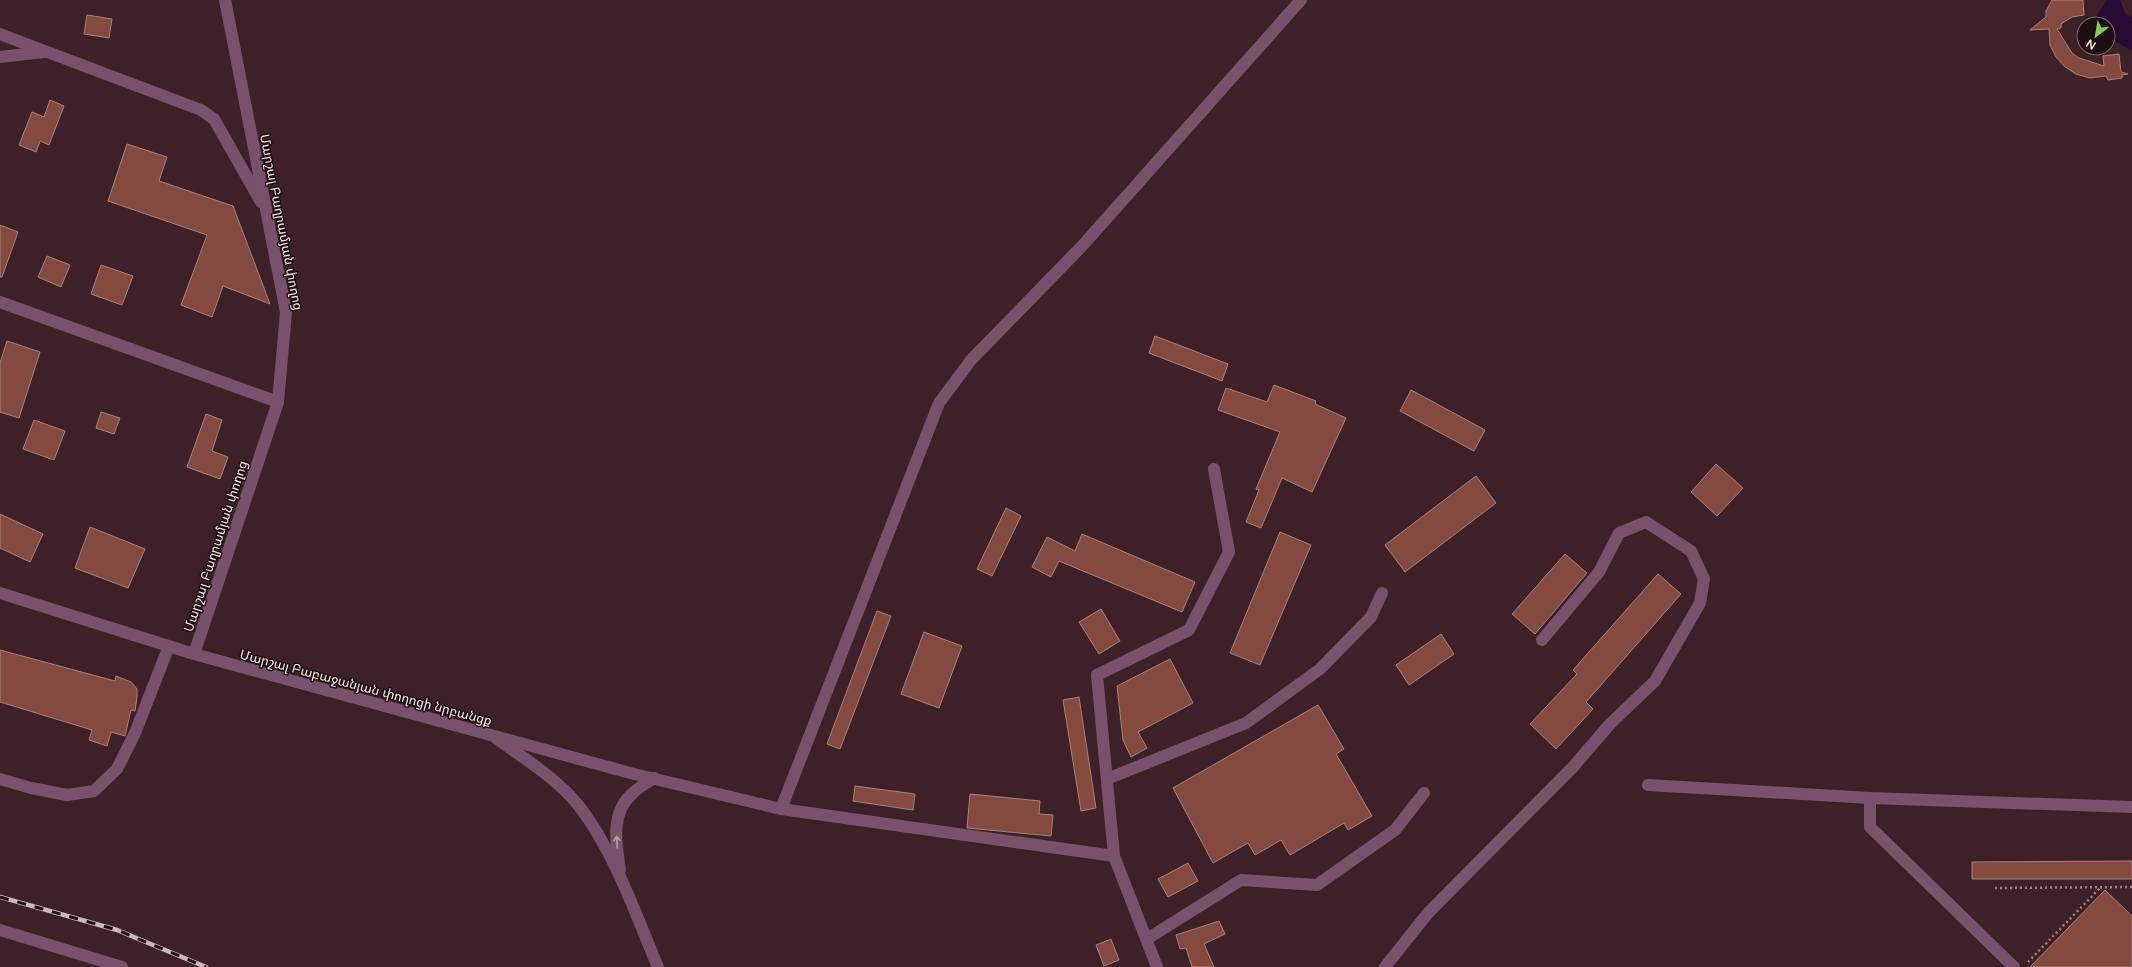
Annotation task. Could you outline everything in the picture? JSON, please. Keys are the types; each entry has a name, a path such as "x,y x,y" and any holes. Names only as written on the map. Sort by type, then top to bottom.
{"street":[{"name":"Մարշալ Բաղրամյան փողոց","path":"194,654 278,402 286,312 225,0"},
{"path":"781,809 939,403 971,360 1083,245 1301,0"},
{"path":"0,34 201,110 214,119 266,211"},
{"path":"0,57 47,51"},
{"path":"0,302 278,402"},
{"path":"1157,967 1114,856 1097,675 1189,630 1229,552 1214,469"},
{"path":"1385,967 1428,913 1573,767 1610,724 1655,681 1700,603 1704,579 1692,551 1646,522 1619,533 1599,572 1542,640"},
{"name":"Մարշալ Բաբաջանյան փողոցի նրբանցք","path":"0,593 194,654 490,734 548,776 578,805 602,841 622,881 658,967"},
{"path":"1107,779 1246,723 1320,669 1371,617 1382,593"},
{"path":"0,779 31,788 67,795 94,791 117,769 129,745 169,646"},
{"path":"490,734 654,778 781,809 1114,856"},
{"path":"622,881 617,846 616,824 623,804 633,793 654,778"},
{"path":"1648,785 1870,798 2132,807"},
{"path":"1146,939 1241,880 1317,885 1395,830 1424,793"},
{"path":"1870,798 1870,827 2014,967"},
{"path":"0,930 122,967"}],"path":[{"path":"2024,967 2101,887"},
{"path":"1995,888 2132,887"}],"shaded area":[{"path":"2107,0 2120,0 2125,13 2132,17 2132,51 2116,42 2116,16 2096,16"}],"building":[{"path":"2052,0 2083,0 2084,15 2072,17 2061,24 2061,28 2057,29 2072,53 2079,58 2104,66 2103,56 2116,56 2116,54 2119,54 2121,72 2128,74 2122,75 2122,78 2108,80 2106,76 2090,78 2076,74 2064,66 2056,57 2050,45 2049,29 2030,30 2046,17 2046,11"},
{"path":"87,15 112,19 109,38 84,34"},
{"path":"50,100 64,106 49,145 40,141 36,152 19,145 32,112 44,117"},
{"path":"127,144 167,157 159,181 233,206 270,304 223,286 212,317 181,305 207,235 108,201"},
{"path":"0,225 18,232 2,277 0,277"},
{"path":"47,256 70,265 61,287 38,277"},
{"path":"101,265 133,276 122,305 91,294"},
{"path":"1155,336 1228,364 1222,381 1149,353"},
{"path":"7,341 40,352 19,418 0,412 0,363"},
{"path":"1274,385 1316,401 1315,404 1346,418 1312,492 1282,478 1261,528 1246,522 1259,490 1256,489 1280,432 1218,410 1226,388 1267,402"},
{"path":"1411,390 1485,430 1474,451 1400,411"},
{"path":"101,412 120,418 114,434 96,428"},
{"path":"206,414 222,420 212,451 228,457 220,479 187,467"},
{"path":"34,420 65,431 54,460 23,449"},
{"path":"1716,464 1743,488 1717,516 1691,492"},
{"path":"1476,476 1496,503 1405,572 1385,545"},
{"path":"1006,508 1021,516 992,576 977,569"},
{"path":"0,514 43,534 30,562 0,548"},
{"path":"90,527 145,549 128,588 75,568"},
{"path":"1280,532 1311,545 1260,665 1230,653"},
{"path":"1082,534 1195,582 1182,612 1059,561 1051,577 1032,567 1047,537 1075,551"},
{"path":"1565,554 1587,573 1535,634 1512,614"},
{"path":"1658,574 1681,594 1586,702 1593,709 1556,749 1530,724 1577,674 1573,670"},
{"path":"1101,609 1120,641 1099,654 1079,622"},
{"path":"877,611 891,616 840,749 827,744"},
{"path":"924,632 962,646 939,708 901,694"},
{"path":"1441,634 1454,654 1409,685 1396,665"},
{"path":"0,650 115,681 116,676 131,682 137,689 137,697 135,711 131,710 125,736 111,732 107,746 89,740 92,730 0,702"},
{"path":"1170,659 1193,703 1138,732 1147,748 1131,757 1123,740 1117,686"},
{"path":"1079,697 1096,808 1081,811 1063,700"},
{"path":"1318,705 1344,749 1336,754 1372,816 1348,830 1344,823 1290,855 1281,840 1255,855 1248,843 1213,863 1173,788"},
{"path":"855,786 915,794 913,810 853,801"},
{"path":"970,794 1040,801 1039,814 1053,815 1051,836 967,828"},
{"path":"2132,861 2132,879 1972,879 1972,862"},
{"path":"1188,863 1198,881 1168,897 1158,879"},
{"path":"2105,890 2132,916 2132,967 2030,967"},
{"path":"1219,921 1225,934 1204,944 1214,967 1192,967 1186,948 1180,949 1176,935"},
{"path":"1111,939 1119,960 1104,966 1096,945"}],"railway":[{"path":"0,897 117,930 206,967"}]}
